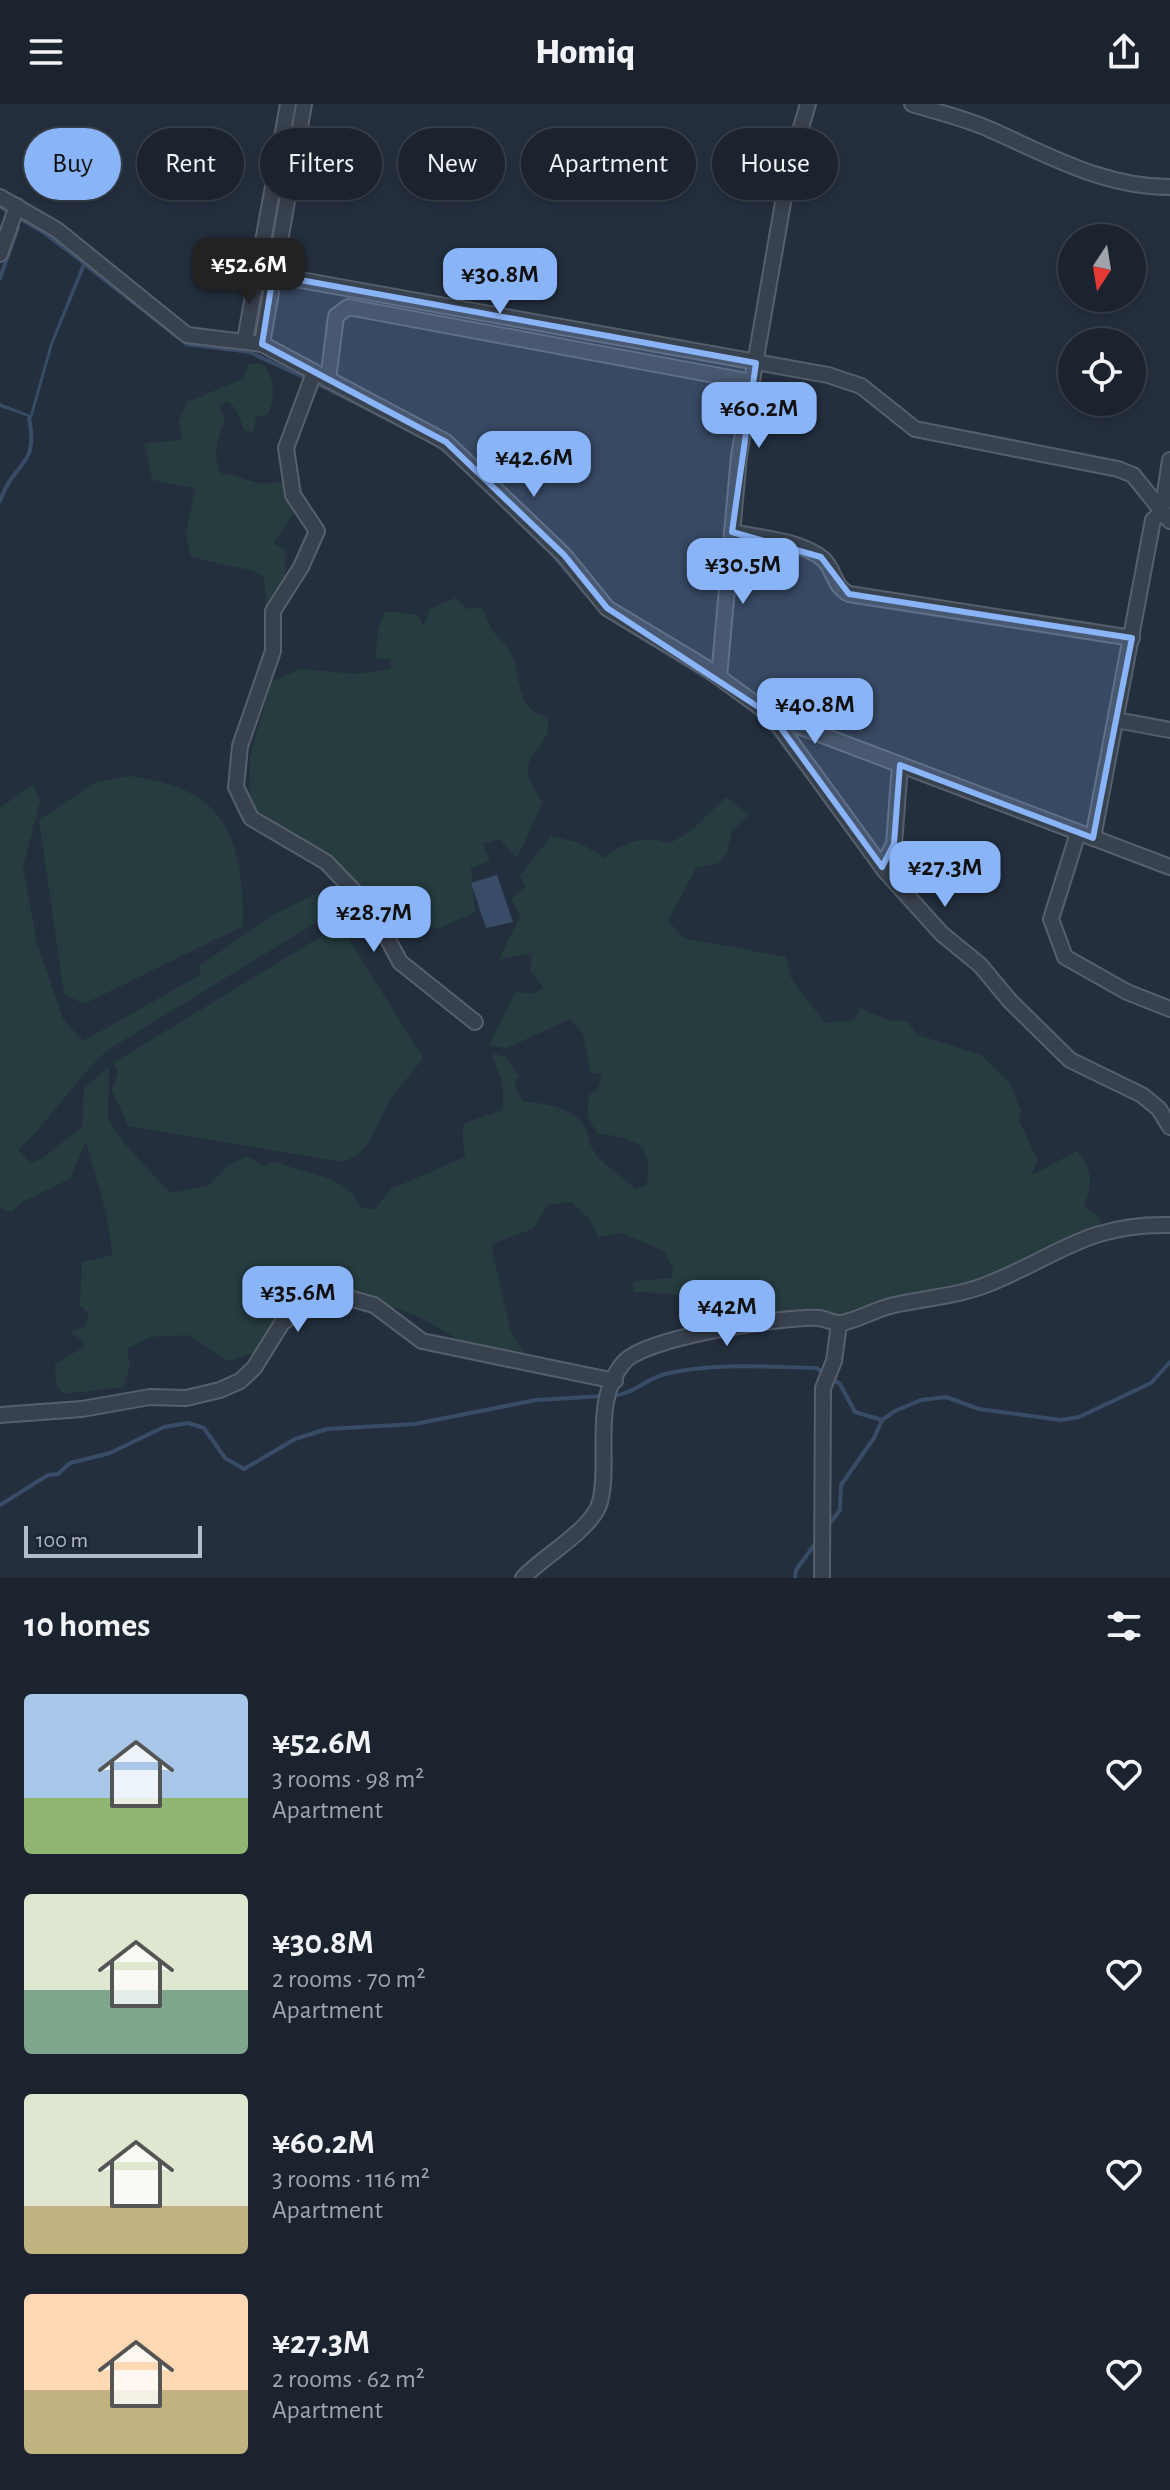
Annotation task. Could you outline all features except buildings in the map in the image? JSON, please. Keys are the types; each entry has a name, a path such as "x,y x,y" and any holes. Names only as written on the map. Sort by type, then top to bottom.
{"street":[{"path":"245,340 288,104"},
{"path":"262,344 304,104"},
{"path":"719,677 739,456 789,168 808,104"},
{"path":"912,104 985,127 1069,167 1110,180 1170,187"},
{"path":"0,197 57,230 187,335 262,344 446,442 564,555 607,608 719,677 772,716 1170,867"},
{"path":"0,254 17,206"},
{"path":"273,275 828,375 861,386 915,429 1118,469 1133,475 1166,516"},
{"path":"475,1022 400,962 373,911 326,862 251,818 236,787 240,746 273,651 273,611 301,567 317,531 293,495 286,448 321,377 336,316 348,307 752,382"},
{"path":"1166,516 1170,460"},
{"path":"1093,838 1153,520 1166,516"},
{"path":"732,532 804,549 821,557 837,584 849,594 1132,638"},
{"path":"772,716 882,867 942,934 980,965 1010,1001 1070,1060 1142,1095 1159,1109 1170,1127"},
{"path":"1116,720 1170,730"},
{"path":"882,867 894,844 900,765"},
{"path":"1078,833 1051,919 1065,957 1127,992 1170,1009"},
{"path":"523,1578 592,1518 600,1502 603,1416 625,1362 663,1342 730,1328 819,1318 839,1324 893,1305 987,1284 1071,1242 1101,1231 1170,1225"},
{"path":"0,1415 82,1409 150,1397 186,1398 220,1390 240,1381 254,1368 282,1323 295,1313 349,1298 374,1305 422,1341 615,1381"},
{"path":"822,1578 823,1388 834,1361 839,1324"}],"highlighted area":[{"path":"273,275 756,363 732,532 821,557 849,594 1132,638 1093,838 900,765 894,844 882,867 772,716 607,608 564,555 446,442 262,344"}],"green space":[{"path":"249,364 263,364 270,376 273,394 268,414 256,417 253,432 244,430 237,411 228,401 219,406 225,420 216,459 220,473 258,483 296,486 295,510 273,543 286,551 285,582 280,594 266,606 264,577 254,571 191,557 186,534 195,488 152,480 144,443 183,440 178,422 187,402 243,379"},
{"path":"455,598 467,609 480,607 492,630 512,655 525,701 538,714 548,718 548,731 529,764 528,774 543,802 517,858 499,839 483,844 490,861 471,868 475,912 438,929 360,895 312,864 269,827 249,807 250,757 271,682 300,669 355,674 391,669 390,659 375,658 378,630 385,611 419,615 423,626 430,609"},
{"path":"129,776 162,782 188,792 208,805 222,822 233,842 239,866 243,926 84,1004 64,994 39,820 96,782"},
{"path":"33,784 40,801 23,867 37,943 63,1019 83,1041 200,975 199,966 274,914 318,893 325,902 325,917 108,1050 18,1150 31,1163 43,1158 82,1127 84,1088 109,1067 108,1119 125,1144 170,1193 208,1186 229,1165 246,1156 265,1166 275,1161 324,1177 346,1188 361,1208 375,1209 391,1189 465,1157 462,1133 465,1123 503,1110 503,1086 492,1053 506,1057 519,1076 514,1082 522,1101 556,1107 573,1115 585,1127 592,1149 601,1160 636,1189 646,1185 648,1160 639,1145 622,1137 598,1134 587,1117 589,1095 598,1089 602,1074 591,1073 583,1034 570,1019 507,1048 489,1045 515,992 532,994 544,988 530,971 532,953 499,960 520,915 511,899 526,887 520,876 551,836 580,843 605,858 619,848 644,839 669,844 693,829 726,797 749,815 732,831 727,853 719,863 696,868 668,921 684,938 786,957 791,978 825,1023 854,1020 860,1008 890,1021 907,1021 918,1035 981,1055 1009,1082 1021,1111 1019,1120 1038,1161 1030,1176 1077,1151 1090,1177 1084,1206 1104,1222 979,1281 841,1316 818,1311 704,1322 698,1302 677,1294 634,1292 633,1281 671,1278 673,1268 664,1251 621,1233 598,1237 590,1220 572,1202 548,1205 533,1229 491,1244 511,1333 526,1355 460,1340 417,1316 372,1300 328,1301 289,1325 256,1353 228,1361 188,1335 150,1337 127,1349 130,1366 124,1387 63,1394 56,1384 55,1364 84,1347 82,1340 69,1332 85,1327 89,1313 80,1306 82,1262 112,1255 106,1212 86,1141 70,1179 22,1202 12,1212 0,1208 0,808"},
{"path":"340,925 423,1058 392,1098 371,1139 359,1153 342,1162 128,1126 112,1090 118,1071 113,1063"}],"water":[{"path":"0,203 56,237 181,338 254,350 251,354 186,346 85,267 53,344 32,418 0,407 0,403 30,415 50,344 82,264 44,235 0,209"},
{"path":"497,875 513,922 486,928 471,883"}],"waterway":[{"path":"0,278 18,228"},
{"path":"247,351 308,379"},
{"path":"316,383 415,433"},
{"path":"0,501 28,455 31,446 29,418"},
{"path":"434,443 449,454"},
{"path":"513,516 551,553 603,614 717,684"},
{"path":"763,718 818,790"},
{"path":"828,1526 840,1510 841,1485 874,1438 882,1420 895,1411 921,1400 946,1397 979,1409 1061,1420 1079,1417 1151,1383 1170,1362"},
{"path":"613,1396 665,1374 703,1368 817,1368 824,1374"},
{"path":"832,1379 840,1384 855,1412 882,1420"},
{"path":"0,1505 48,1475 58,1474 70,1463 110,1453 164,1427 188,1423 204,1428 225,1458 244,1469 295,1439 327,1429 415,1424 536,1400 604,1396"},
{"path":"795,1578 796,1570 818,1540"}]}
